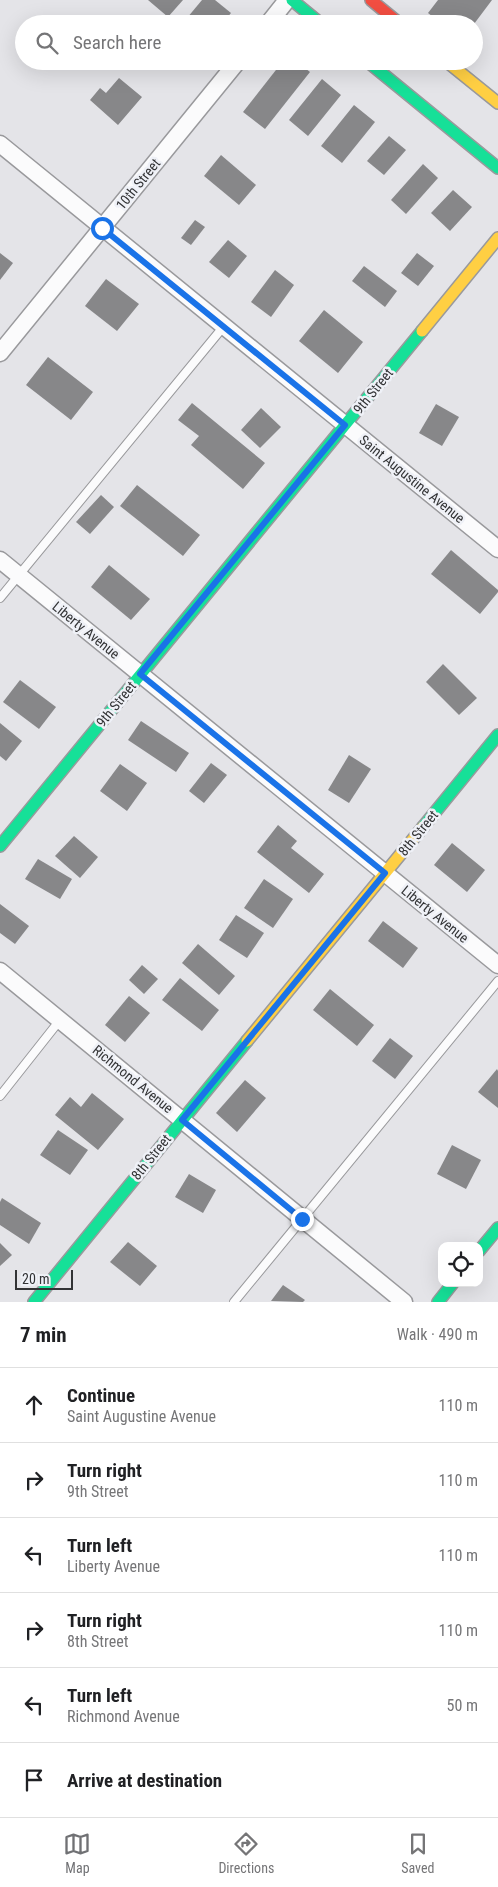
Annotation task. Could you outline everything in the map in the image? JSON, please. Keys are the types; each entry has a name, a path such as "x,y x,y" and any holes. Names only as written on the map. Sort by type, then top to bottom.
{"street":[{"path":"275,15 287,0"},
{"path":"292,0 310,15"},
{"path":"371,0 389,15"},
{"name":"10th Street","path":"0,353 231,70"},
{"path":"378,70 498,168"},
{"path":"457,70 498,103"},
{"name":"Saint Augustine Avenue","path":"0,144 498,549"},
{"name":"9th Street","path":"0,846 498,238"},
{"name":"Liberty Avenue","path":"0,560 498,965"},
{"name":"8th Street","path":"34,1302 498,735"},
{"name":"Richmond Avenue","path":"0,971 404,1302"},
{"path":"483,1246 498,1228"},
{"path":"438,1302 450,1287"}],"lane":[{"path":"0,598 224,326"},
{"path":"234,1302 498,981"},
{"path":"0,1096 60,1020"}],"building":[{"path":"148,0 183,0 170,15 166,15"},
{"path":"202,0 215,0 231,13 229,15 190,15"},
{"path":"438,0 492,0 481,15 431,15 428,13"},
{"path":"276,70 307,70 310,72 265,129 243,112"},
{"path":"119,78 142,97 118,125 90,100 100,88 106,93"},
{"path":"322,79 341,95 308,136 289,120"},
{"path":"354,105 375,122 342,163 321,146"},
{"path":"389,136 406,150 384,175 367,161"},
{"path":"221,155 256,185 239,205 204,176"},
{"path":"423,164 438,178 406,214 391,200"},
{"path":"453,190 472,207 450,231 431,213"},
{"path":"195,220 205,227 191,245 181,238"},
{"path":"228,240 247,256 229,278 209,262"},
{"path":"0,253 13,263 0,280"},
{"path":"417,253 434,266 418,286 401,273"},
{"path":"364,266 397,291 385,307 352,281"},
{"path":"275,270 294,285 271,317 251,302"},
{"path":"106,279 139,304 117,331 85,306"},
{"path":"324,310 363,342 338,373 299,341"},
{"path":"48,357 93,392 71,420 26,385"},
{"path":"192,403 265,463 243,489 191,445 199,436 178,420"},
{"path":"436,404 459,417 442,446 419,433"},
{"path":"261,408 281,427 260,448 241,430"},
{"path":"137,485 200,535 183,556 120,506"},
{"path":"101,495 114,507 90,534 76,522"},
{"path":"451,550 498,590 480,614 431,574"},
{"path":"109,565 150,599 131,620 91,587"},
{"path":"443,664 477,698 459,715 426,682"},
{"path":"20,680 56,707 39,729 3,702"},
{"path":"141,721 189,753 176,772 128,740"},
{"path":"0,723 22,741 6,761 0,756"},
{"path":"349,755 371,769 349,803 328,790"},
{"path":"211,763 227,775 204,803 189,791"},
{"path":"120,764 147,783 127,811 100,791"},
{"path":"278,825 297,841 291,848 324,874 309,893 257,852"},
{"path":"74,836 98,857 80,878 55,856"},
{"path":"452,843 485,870 467,892 434,865"},
{"path":"38,859 72,879 60,899 25,879"},
{"path":"264,879 293,899 273,928 244,908"},
{"path":"0,904 29,926 15,944 0,933"},
{"path":"236,915 264,933 247,958 219,940"},
{"path":"383,921 418,948 403,968 368,941"},
{"path":"198,944 235,976 219,995 182,963"},
{"path":"142,965 158,979 144,994 129,980"},
{"path":"180,978 219,1010 202,1031 162,1000"},
{"path":"330,989 374,1025 357,1046 313,1010"},
{"path":"129,996 150,1013 125,1042 105,1025"},
{"path":"390,1038 413,1056 395,1079 372,1061"},
{"path":"497,1069 498,1071 498,1108 478,1092"},
{"path":"245,1080 266,1098 237,1132 216,1113"},
{"path":"92,1093 124,1119 98,1150 55,1115 70,1097 81,1107"},
{"path":"58,1130 88,1150 70,1175 40,1155"},
{"path":"452,1145 481,1160 466,1189 437,1174"},
{"path":"189,1174 216,1190 203,1213 175,1197"},
{"path":"2,1198 41,1223 29,1244 0,1225 0,1202"},
{"path":"128,1242 157,1266 140,1286 110,1262"},
{"path":"0,1243 12,1255 0,1266"},
{"path":"283,1285 305,1300 303,1302 271,1301"}],"traffic: fast":[{"path":"292,0 310,15"},
{"path":"378,70 498,168"},
{"path":"0,846 422,331"},
{"path":"423,827 498,735"},
{"path":"34,1302 247,1041"},
{"path":"483,1246 498,1228"},
{"path":"438,1302 450,1287"}],"traffic: slow":[{"path":"457,70 498,103"},
{"path":"422,331 498,238"},
{"path":"247,1041 423,827"}],"traffic: jam":[{"path":"371,0 389,15"}],"route":[{"path":"102,228 345,425 140,674 385,873 182,1120 302,1219"}]}
